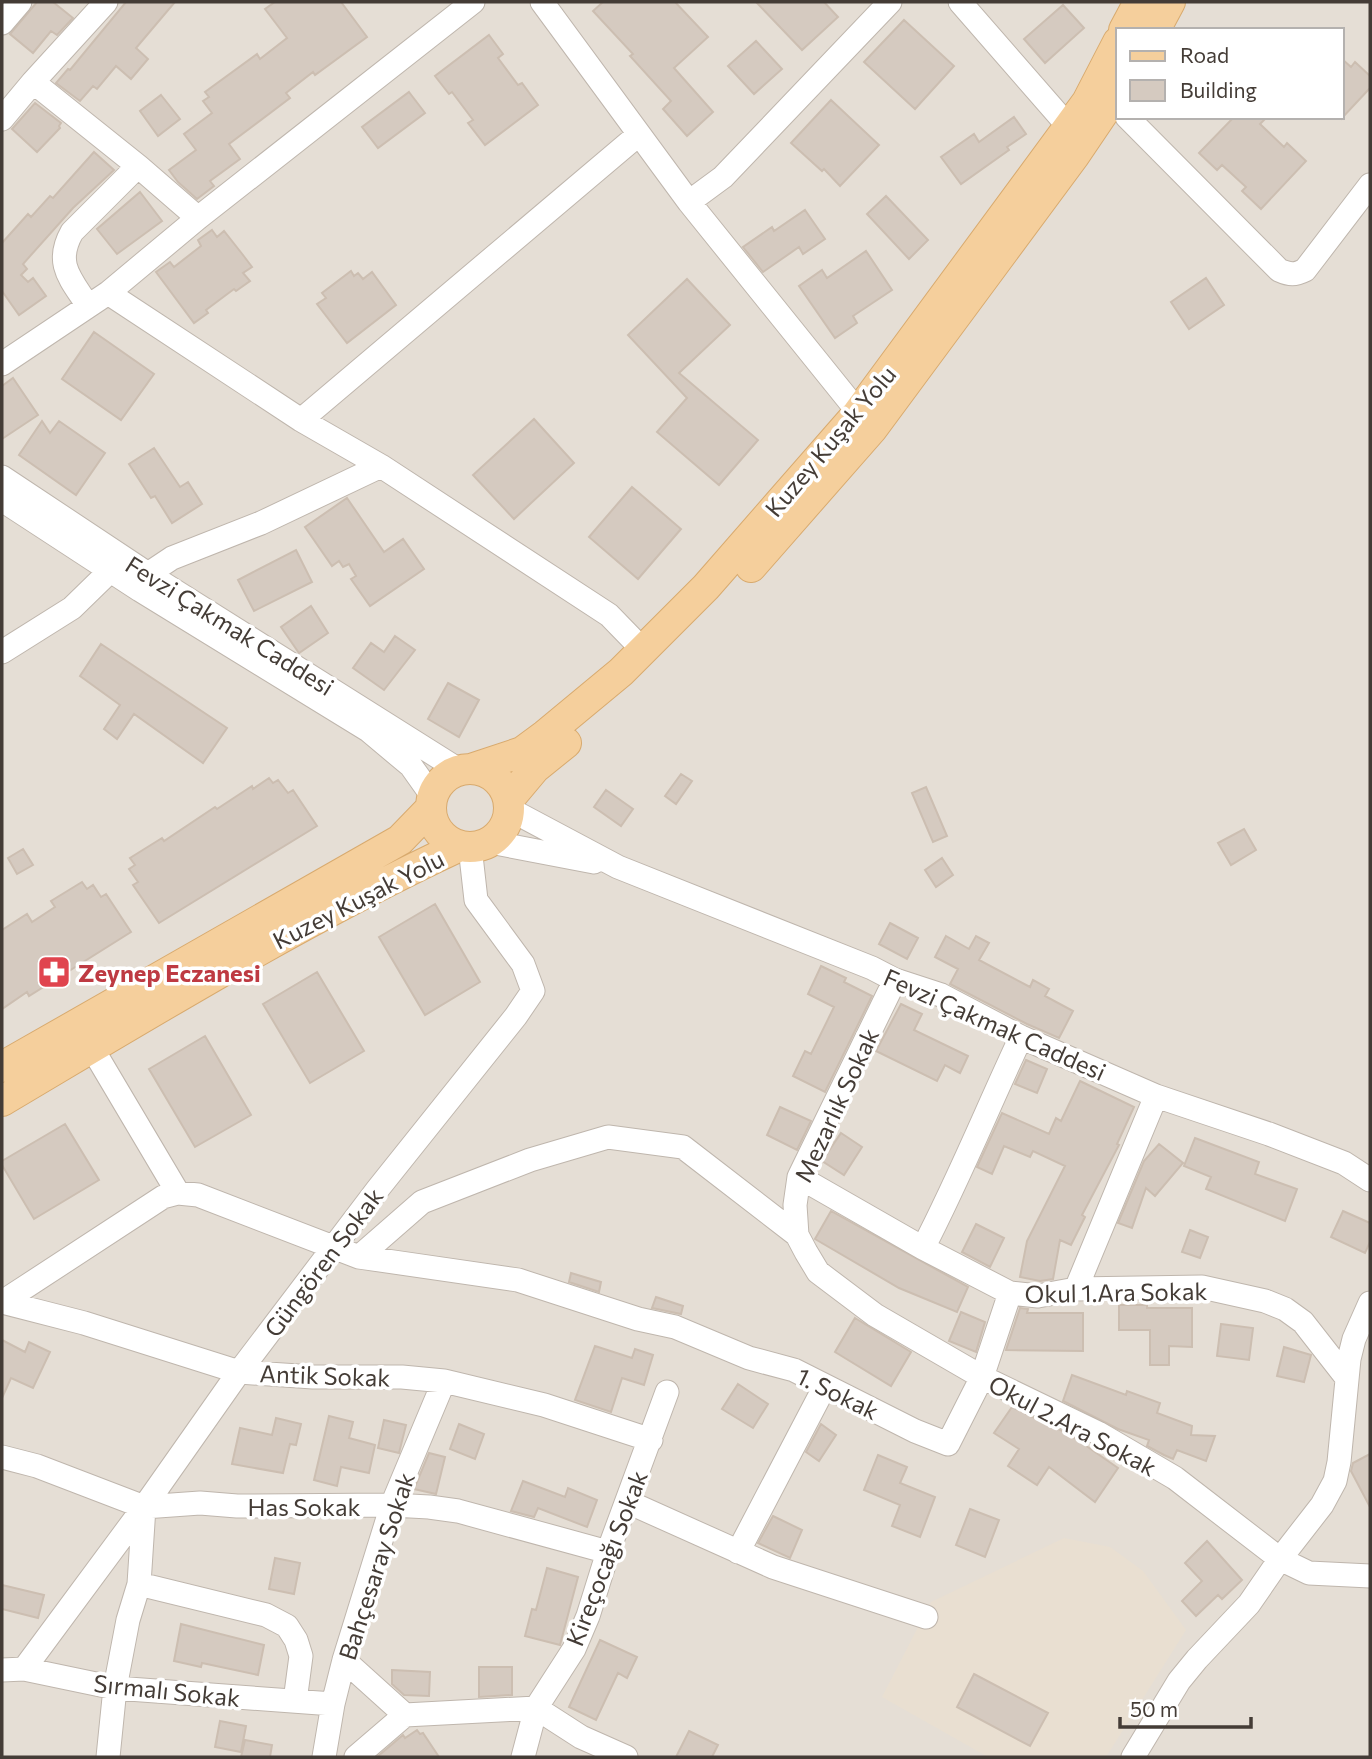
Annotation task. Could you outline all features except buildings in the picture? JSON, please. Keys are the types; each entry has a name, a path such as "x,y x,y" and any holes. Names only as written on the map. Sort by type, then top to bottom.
{"main road":[{"path":"1125,28 1139,2"},
{"path":"1156,28 1170,2"},
{"name":"Kuzey Kuşak Yolu","path":"465,770 522,752 621,672 865,421 1087,102 1116,46"},
{"name":"Kuzey Kuşak Yolu","path":"509,804 535,768 634,685 743,576 1074,156 1116,107"},
{"path":"465,770 484,771 495,778 503,787 509,804 504,828 474,845 446,838 435,824 432,802 439,785 448,776 465,770"},
{"name":"Kuzey Kuşak Yolu","path":"2,1067 400,840 432,802"},
{"name":"Kuzey Kuşak Yolu","path":"2,1101 260,949 379,884 474,845"}],"street":[{"path":"2,23 20,2"},
{"path":"2,119 106,2"},
{"path":"2,364 108,293 198,218 472,2"},
{"path":"541,2 689,202 865,421"},
{"path":"689,202 723,177 890,2"},
{"path":"960,2 1069,127"},
{"path":"33,82 198,218"},
{"path":"1133,119 1279,270 1287,274 1295,275 1305,270 1370,185"},
{"path":"301,420 638,135"},
{"path":"88,306 67,273 62,257 66,243 72,232 138,166"},
{"path":"108,293 301,420 381,466 609,615 643,650"},
{"path":"148,574 172,558 261,523 381,466"},
{"name":"Fevzi Çakmak Caddesi","path":"2,477 148,574 465,770"},
{"path":"2,500 110,571 379,738 411,766 432,802"},
{"path":"2,652 72,608 110,571"},
{"path":"509,804 618,867"},
{"path":"474,845 618,867"},
{"name":"Güngören Sokak","path":"13,1670 144,1507 239,1372 533,991 523,964 476,900 474,845"},
{"name":"Fevzi Çakmak Caddesi","path":"618,867 872,968 895,980 941,995 1021,1037 1156,1096 1269,1134 1344,1163 1370,1180"},
{"name":"Mezarlık Sokak","path":"797,1235 794,1205 799,1177 895,980"},
{"path":"923,1248 957,1181 1021,1037"},
{"path":"3,1302 163,1197 178,1194 92,1048"},
{"path":"1076,1289 1156,1096"},
{"path":"359,1257 422,1202 530,1160 608,1137 683,1147 797,1235"},
{"name":"Okul 1.Ara Sokak","path":"799,1177 923,1248 1010,1293 1038,1296 1076,1289 1202,1287 1265,1301 1285,1309 1303,1322 1346,1377"},
{"name":"1. Sokak","path":"178,1194 198,1195 359,1257 518,1280 638,1319 675,1327 725,1349 794,1370 915,1431 948,1444 982,1377"},
{"name":"Okul 2.Ara Sokak","path":"797,1235 818,1272 875,1315 982,1377 1098,1433 1174,1478 1280,1559 1309,1573 1370,1576"},
{"path":"982,1377 1010,1293"},
{"name":"Antik Sokak","path":"3,1302 84,1323 239,1372 313,1377 402,1377 444,1381 544,1405 651,1440"},
{"path":"1133,1757 1179,1681 1197,1658 1249,1604 1322,1505 1335,1481 1346,1377 1354,1339 1370,1303"},
{"name":"Bahçesaray Sokak","path":"324,1757 344,1660 392,1505 444,1381"},
{"path":"738,1552 825,1386"},
{"name":"Kireçocağı Sokak","path":"523,1757 536,1709 574,1649 588,1616 608,1552 667,1392"},
{"name":"Has Sokak","path":"2,1458 37,1466 144,1507 200,1503 237,1506 392,1505 458,1511 608,1552"},
{"path":"628,1502 738,1552 801,1577 926,1617"},
{"path":"108,1757 115,1688 128,1620 139,1584 144,1507"},
{"path":"139,1584 266,1615 287,1626 296,1640 301,1656 295,1702"},
{"path":"344,1660 405,1715"},
{"name":"Sırmalı Sokak","path":"13,1670 115,1688 333,1704"},
{"path":"356,1757 405,1715 536,1709 581,1737 626,1757"}],"shaded area":[{"path":"2,2 1370,2 1370,1757 2,1757"},
{"path":"1064,1538 1110,1547 1143,1571 1186,1630 1106,1757 988,1757 882,1697 931,1602"}],"place":[{"name":"Zeynep Eczanesi","path":"54,972"}]}
